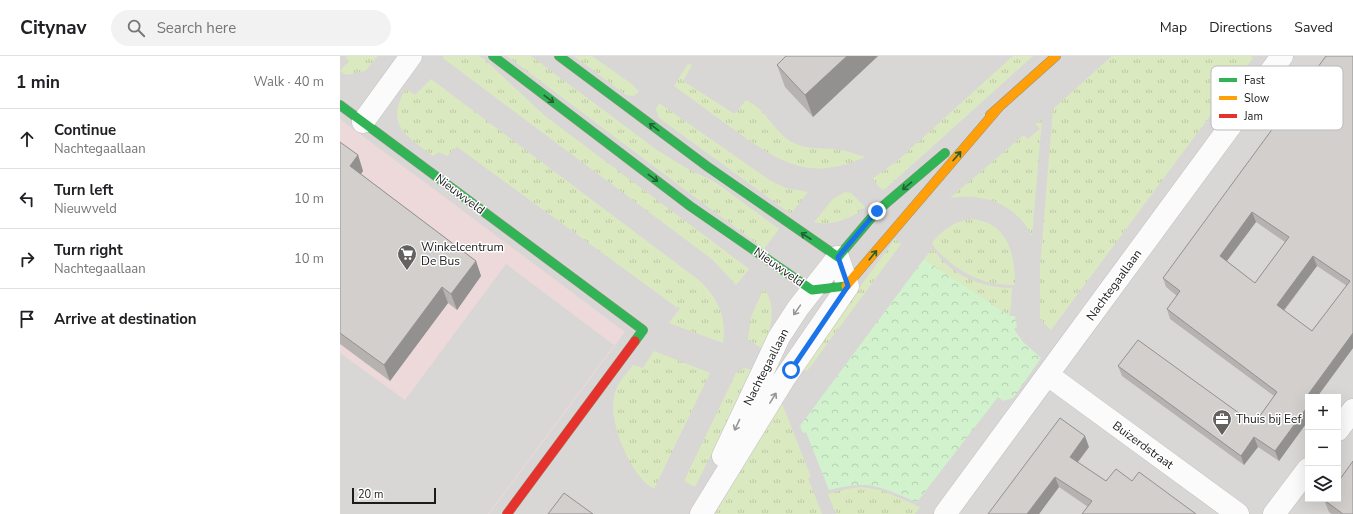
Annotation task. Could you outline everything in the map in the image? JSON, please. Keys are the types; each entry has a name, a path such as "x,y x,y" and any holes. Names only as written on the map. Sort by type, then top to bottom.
{"street":[{"path":"363,122 411,56"},
{"name":"Nieuwveld","path":"493,56 690,206 812,290 848,286"},
{"path":"559,56 708,167 838,257 848,286"},
{"name":"Nachtegaallaan","path":"697,514 779,337 812,290 877,211 1056,56"},
{"name":"Nachtegaallaan","path":"1275,66 1282,56"},
{"name":"Nieuwveld","path":"340,105 643,330 507,514"},
{"name":"Nachtegaallaan","path":"701,514 784,379 848,286 893,230 1000,106"},
{"name":"Nachtegaallaan","path":"945,514 1228,130"},
{"name":"Buizerdstraat","path":"1048,375 1238,514"},
{"path":"1341,426 1353,410"},
{"path":"1274,514 1305,473"}],"shaded area":[{"path":"340,56 1353,56 1353,514 340,514"},
{"path":"340,119 625,332 489,514 340,514"},
{"path":"457,147 675,306 662,325 443,163"},
{"path":"506,264 614,345 488,514 340,514 340,353 405,400"}],"green space":[{"path":"346,56 378,56 365,71 346,75 340,71 348,62"},
{"path":"444,56 478,56 483,58 545,116 749,269 736,285 713,260 443,58"},
{"path":"507,56 531,56 657,150 686,168 715,182 779,229 764,249"},
{"path":"574,56 592,56 633,85 639,92 633,96 626,95"},
{"path":"1013,56 1033,56 883,191 872,179 897,161"},
{"path":"1112,56 1251,56 1253,58 1247,66 1211,66 1211,115 1051,330 1040,319 1040,267 1053,109"},
{"path":"688,64 692,65 683,81 733,113 736,113 746,100 759,109 779,132 796,144 809,147 835,149 865,157 828,168 811,168 782,160 752,142 674,86"},
{"path":"431,79 700,281 712,294 720,309 724,325 723,343 669,323 680,308 678,306 676,308 457,147 447,156 439,152 433,156 407,136 398,121 397,112 400,101 406,89 415,95"},
{"path":"659,103 771,181 786,188 808,192 791,214 659,118 656,109"},
{"path":"1042,118 1032,236 1017,216 998,203 975,197 950,198 1024,135 1028,139 1040,129 1036,124"},
{"path":"845,192 851,193 865,207 855,215 848,218 827,223 814,222 833,199"},
{"path":"971,219 984,221 993,226 1001,233 1007,242 1011,251 1015,273 1015,285 997,284 982,280 966,273 940,254 932,243 940,234 954,224"},
{"path":"895,239 901,244 807,371 801,368"},
{"path":"933,248 948,266 957,273 989,286 1012,288 1010,316 924,259"},
{"path":"924,259 1010,316 1015,316 1017,327 1014,329 1023,342 1041,358 1013,398 1003,401 998,397 917,502 875,486 855,485 829,490 806,432 803,433 800,426"},
{"path":"764,288 768,295 772,310 770,326 763,349 748,340 751,317"},
{"path":"654,351 710,373 654,489 643,480 629,461 619,437 613,412 616,390 621,380 633,365 643,368"},
{"path":"744,368 753,370 695,487 684,481 736,373"},
{"path":"781,401 811,477 808,478 822,514 715,514"},
{"path":"861,487 881,490 920,507 915,514 836,514 828,494"}],"building":[{"path":"786,56 847,56 805,95 777,65"},
{"path":"1326,56 1353,56 1353,333 1308,394 1305,394 1305,410 1275,451 1254,437 1241,456 1118,366 1138,340 1254,424 1277,392 1167,309 1180,291 1163,278 1272,130 1343,130 1343,66 1319,66","holes":["1252,212 1289,237 1255,283 1220,256","1313,256 1350,281 1312,331 1277,305"]},
{"name":"Winkelcentrum De Bus","path":"340,142 358,155 350,166 476,261 451,294 442,287 384,365 340,333"},
{"path":"1060,418 1085,436 1070,457 1106,481 1116,469 1132,481 1139,472 1196,514 1082,514 1092,501 1055,477 1027,514 988,514"},
{"path":"1353,461 1353,514 1343,514 1327,502 1341,502 1341,478"},
{"path":"564,493 593,514 548,514"}],"traffic: fast":[{"path":"493,56 690,206 812,290 846,286"},
{"path":"559,56 708,167 838,257 877,211 945,153"},
{"path":"340,105 643,330 635,341"}],"traffic: slow":[{"path":"990,115 1056,56"},
{"path":"846,286 1000,106"}],"traffic: jam":[{"path":"507,514 635,341"}],"place":[{"name":"Winkelcentrum De Bus","path":"407,271"},
{"name":"Thuis bij Eef","path":"1222,436"}],"route":[{"path":"791,370 848,286 838,257 877,211"}]}
